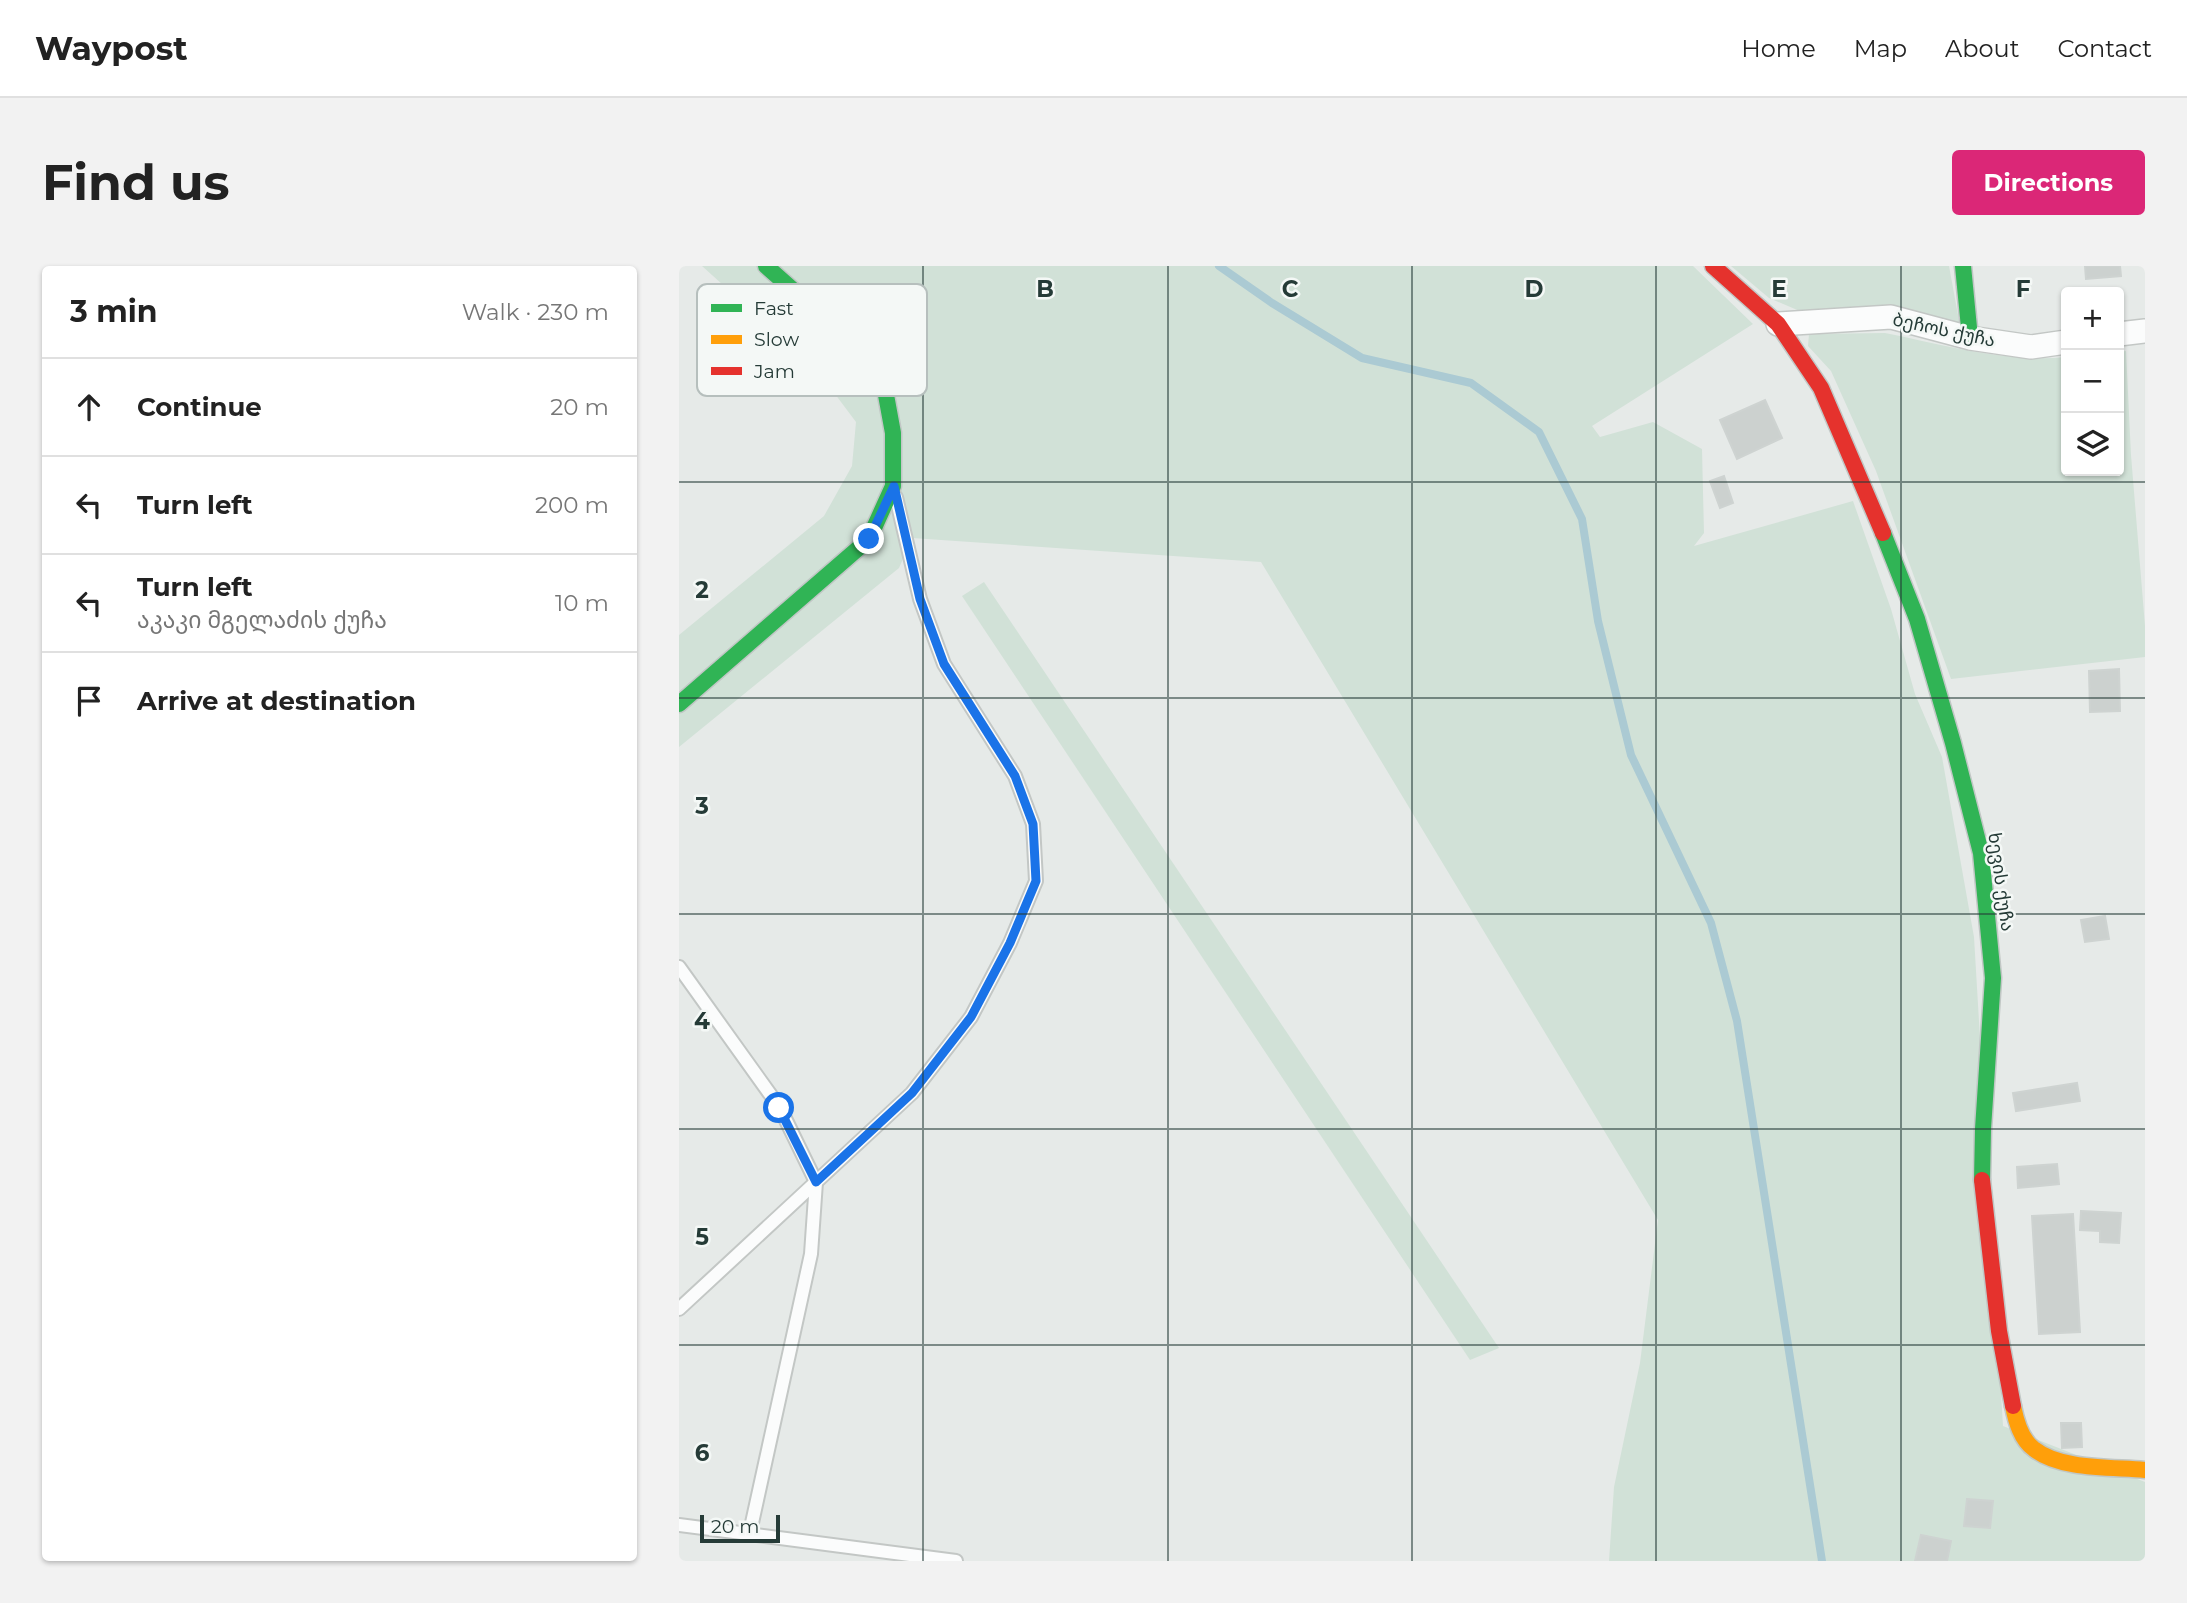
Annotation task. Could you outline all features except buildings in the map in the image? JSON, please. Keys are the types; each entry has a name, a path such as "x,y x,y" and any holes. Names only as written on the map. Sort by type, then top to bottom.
{"street":[{"path":"766,266 786,284"},
{"name":"ხევის ქუჩა","path":"1713,266 1778,324 1821,388 1874,509 1917,619 1982,853 1993,978 1982,1182 1999,1331 2017,1425 2033,1449 2063,1463 2145,1470"},
{"path":"1963,266 1971,338"},
{"name":"ბეჩოს ქუჩა","path":"1778,324 1891,317 1971,338 2031,347 2061,343"},
{"path":"2124,333 2145,331"},
{"path":"679,704 869,539 894,486 894,433 886,396"}],"lane":[{"path":"679,1309 912,1093 971,1017 1010,943 1036,881 1033,824 1015,776 944,664 920,599 894,486"},
{"path":"679,967 779,1108 816,1182 811,1254 750,1532"},
{"path":"679,1525 750,1532 956,1561"}],"shaded area":[{"path":"702,266 1693,266 1753,324 1592,426 1600,437 1653,422 1702,449 1704,533 1694,546 1853,501 1891,609 1915,694 1942,757 1974,937 2003,1426 2145,1482 2145,1561 1609,1561 1614,1487 1640,1363 1658,1220 1261,562 912,538 899,568 679,747 679,635 824,516 852,466 856,422 836,396 927,396 927,284 722,284"},
{"path":"1731,266 1949,266 1960,326 1802,312 1769,298"},
{"path":"1885,333 1998,355 2061,357 2061,476 2124,476 2126,351 2145,657 1951,679 1876,471 1831,371 1808,346 1809,334"},
{"path":"984,582 1499,1348 1470,1360 962,596"}],"waterway":[{"path":"1219,266 1272,303 1362,358 1471,383 1539,432 1582,519 1598,621 1631,755 1711,923 1737,1021 1822,1561"}],"traffic: fast":[{"path":"766,266 786,284"},
{"path":"1963,266 1970,338"},
{"path":"679,704 869,539 893,486 893,433 886,396"},
{"path":"1883,533 1917,619 1981,853 1993,978 1982,1180"}],"traffic: slow":[{"path":"2013,1406 2022,1435 2034,1449 2045,1456 2072,1464 2145,1470"}],"traffic: jam":[{"path":"1713,266 1778,324 1821,388 1883,533"},
{"path":"1982,1180 1999,1331 2013,1406"}],"route":[{"path":"779,1108 816,1182 912,1093 971,1017 1010,943 1036,881 1033,824 1015,776 944,664 920,599 894,486 869,539"}]}
